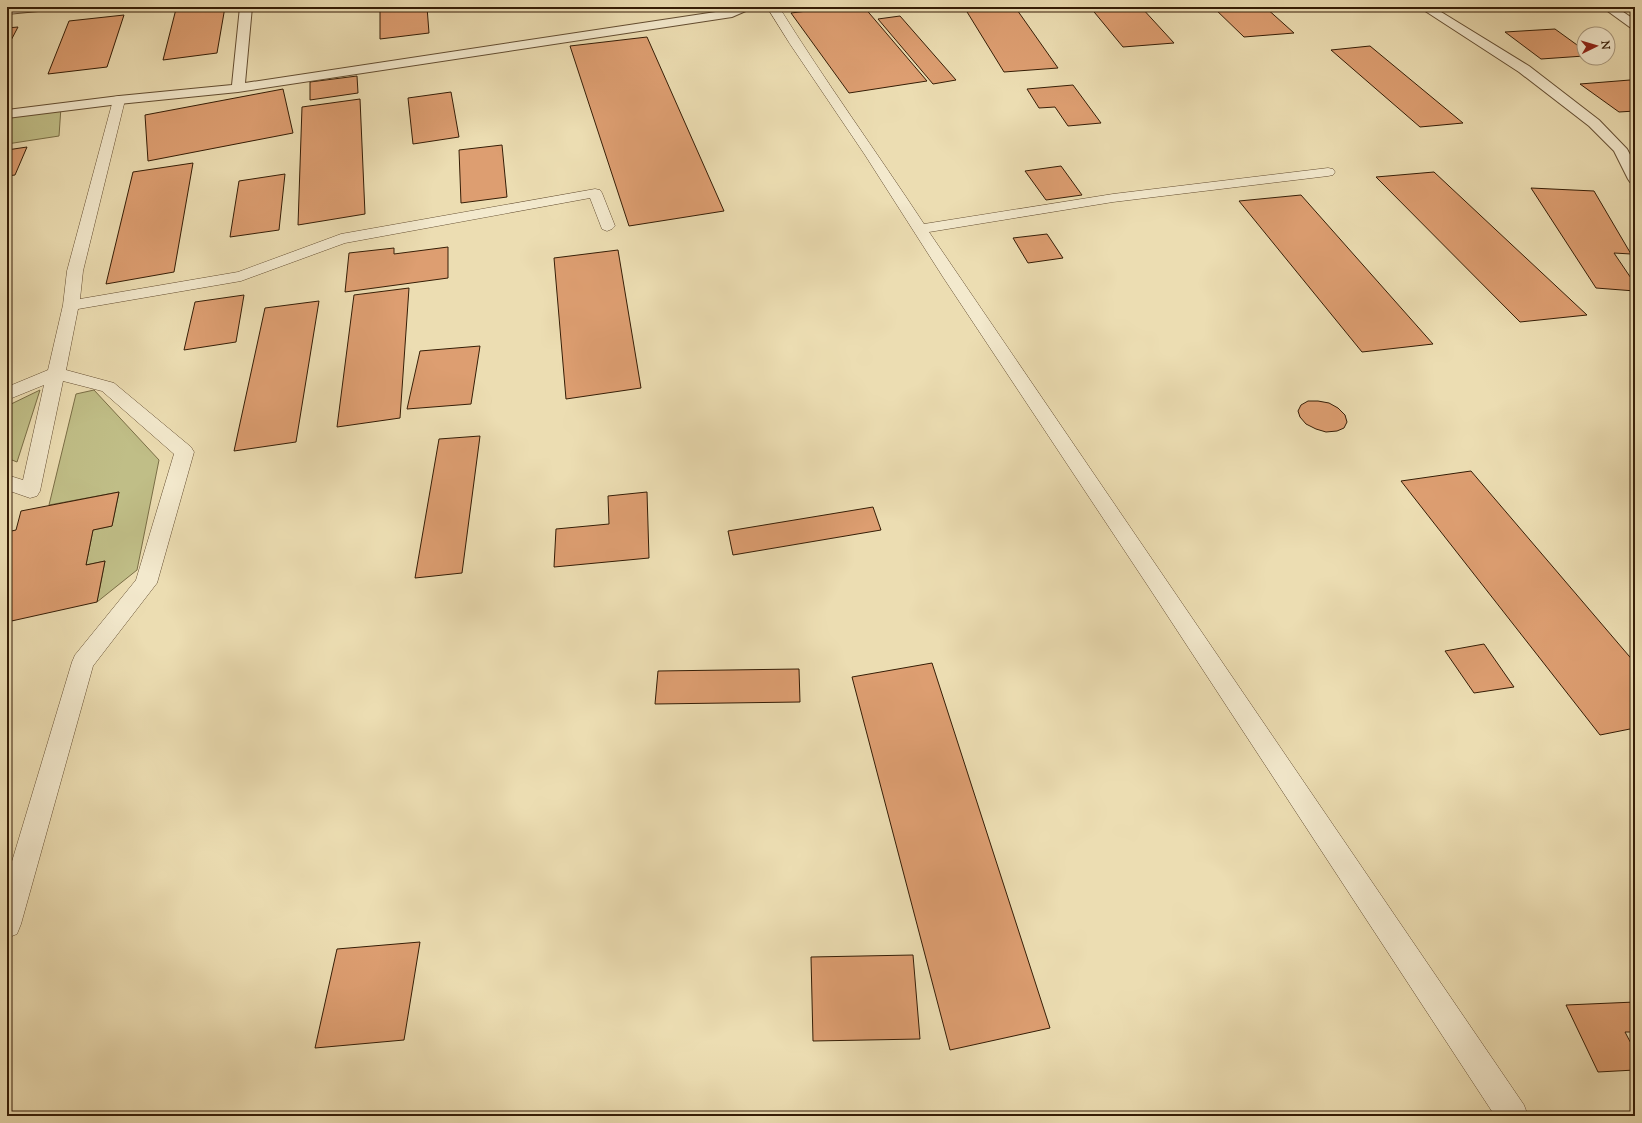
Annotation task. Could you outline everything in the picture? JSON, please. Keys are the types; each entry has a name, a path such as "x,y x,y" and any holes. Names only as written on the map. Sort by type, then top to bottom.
{"street":[{"path":"7,10 38,7"},
{"path":"238,88 246,7"},
{"path":"7,114 119,100 238,88 732,13 744,7"},
{"path":"1425,7 1524,69 1594,123 1620,149 1635,179"},
{"path":"1608,7 1635,25"}],"lane":[{"path":"773,7 951,277 1158,583 1513,1116"},
{"path":"7,482 30,491 71,305 75,271 119,100"},
{"path":"920,229 1113,198 1328,172"},
{"path":"71,305 241,276 341,239 595,193 607,226"},
{"path":"7,394 56,373 108,387 184,452 146,583 83,662 7,924"}],"shaded area":[{"path":"61,107 59,136 7,144 7,114"},
{"path":"40,390 17,462 7,458 7,406"},
{"path":"94,390 159,460 137,570 97,602 105,561 86,565 93,530 112,526 119,492 49,505 76,394"}],"building":[{"path":"194,7 225,7 217,53 163,60 176,9"},
{"path":"380,7 427,7 429,33 380,39"},
{"path":"839,7 864,7 927,81 849,93 791,13"},
{"path":"964,7 1015,7 1058,68 1004,72"},
{"path":"1090,7 1141,7 1174,43 1123,47"},
{"path":"1213,7 1265,7 1294,33 1244,37"},
{"path":"124,15 107,67 48,74 69,21"},
{"path":"900,16 956,80 933,84 878,19"},
{"path":"18,27 7,48 7,28"},
{"path":"1555,29 1576,44 1576,57 1541,59 1505,32"},
{"path":"647,37 724,211 629,226 570,46"},
{"path":"1370,46 1463,123 1420,127 1331,50"},
{"path":"357,76 358,93 310,100 310,82"},
{"path":"1630,80 1635,84 1635,111 1619,112 1580,84"},
{"path":"1073,85 1101,123 1068,126 1055,107 1039,108 1027,89"},
{"path":"283,89 293,133 148,161 145,115"},
{"path":"451,92 459,137 413,144 408,98"},
{"path":"360,99 365,214 298,225 302,107"},
{"path":"502,145 507,197 461,203 459,150"},
{"path":"27,147 15,175 7,176 7,150"},
{"path":"193,163 174,272 106,284 133,172"},
{"path":"1061,166 1082,195 1046,200 1025,171"},
{"path":"1434,172 1587,315 1520,322 1376,177"},
{"path":"285,174 279,230 230,237 239,181"},
{"path":"1531,188 1594,191 1631,254 1614,253 1635,284 1635,291 1596,288"},
{"path":"1301,195 1433,344 1362,352 1239,201"},
{"path":"1047,234 1063,258 1028,263 1013,238"},
{"path":"448,247 448,278 345,292 349,253 394,248 394,254"},
{"path":"618,250 641,388 566,399 554,258"},
{"path":"409,288 400,418 337,427 354,295"},
{"path":"244,295 236,342 184,350 195,302"},
{"path":"319,301 296,442 234,451 265,308"},
{"path":"480,346 471,404 407,409 420,351"},
{"path":"1308,401 1329,403 1338,408 1345,415 1347,422 1344,428 1337,431 1326,432 1306,424 1300,417 1298,411 1301,405"},
{"path":"480,436 462,573 415,578 439,439"},
{"path":"1471,471 1635,663 1635,728 1600,735 1401,481"},
{"path":"119,492 112,526 93,530 86,565 105,561 97,602 7,622 7,532 16,530 21,511"},
{"path":"647,492 649,558 554,567 556,529 609,524 608,496"},
{"path":"873,507 881,530 733,555 728,531"},
{"path":"1484,644 1514,687 1474,693 1445,651"},
{"path":"932,663 1050,1028 950,1050 852,677"},
{"path":"799,669 800,702 655,704 658,671"},
{"path":"420,942 404,1040 315,1048 337,949"},
{"path":"913,955 920,1039 813,1041 811,957"},
{"path":"1635,1002 1635,1032 1625,1032 1635,1051 1635,1070 1598,1072 1566,1005"}]}
